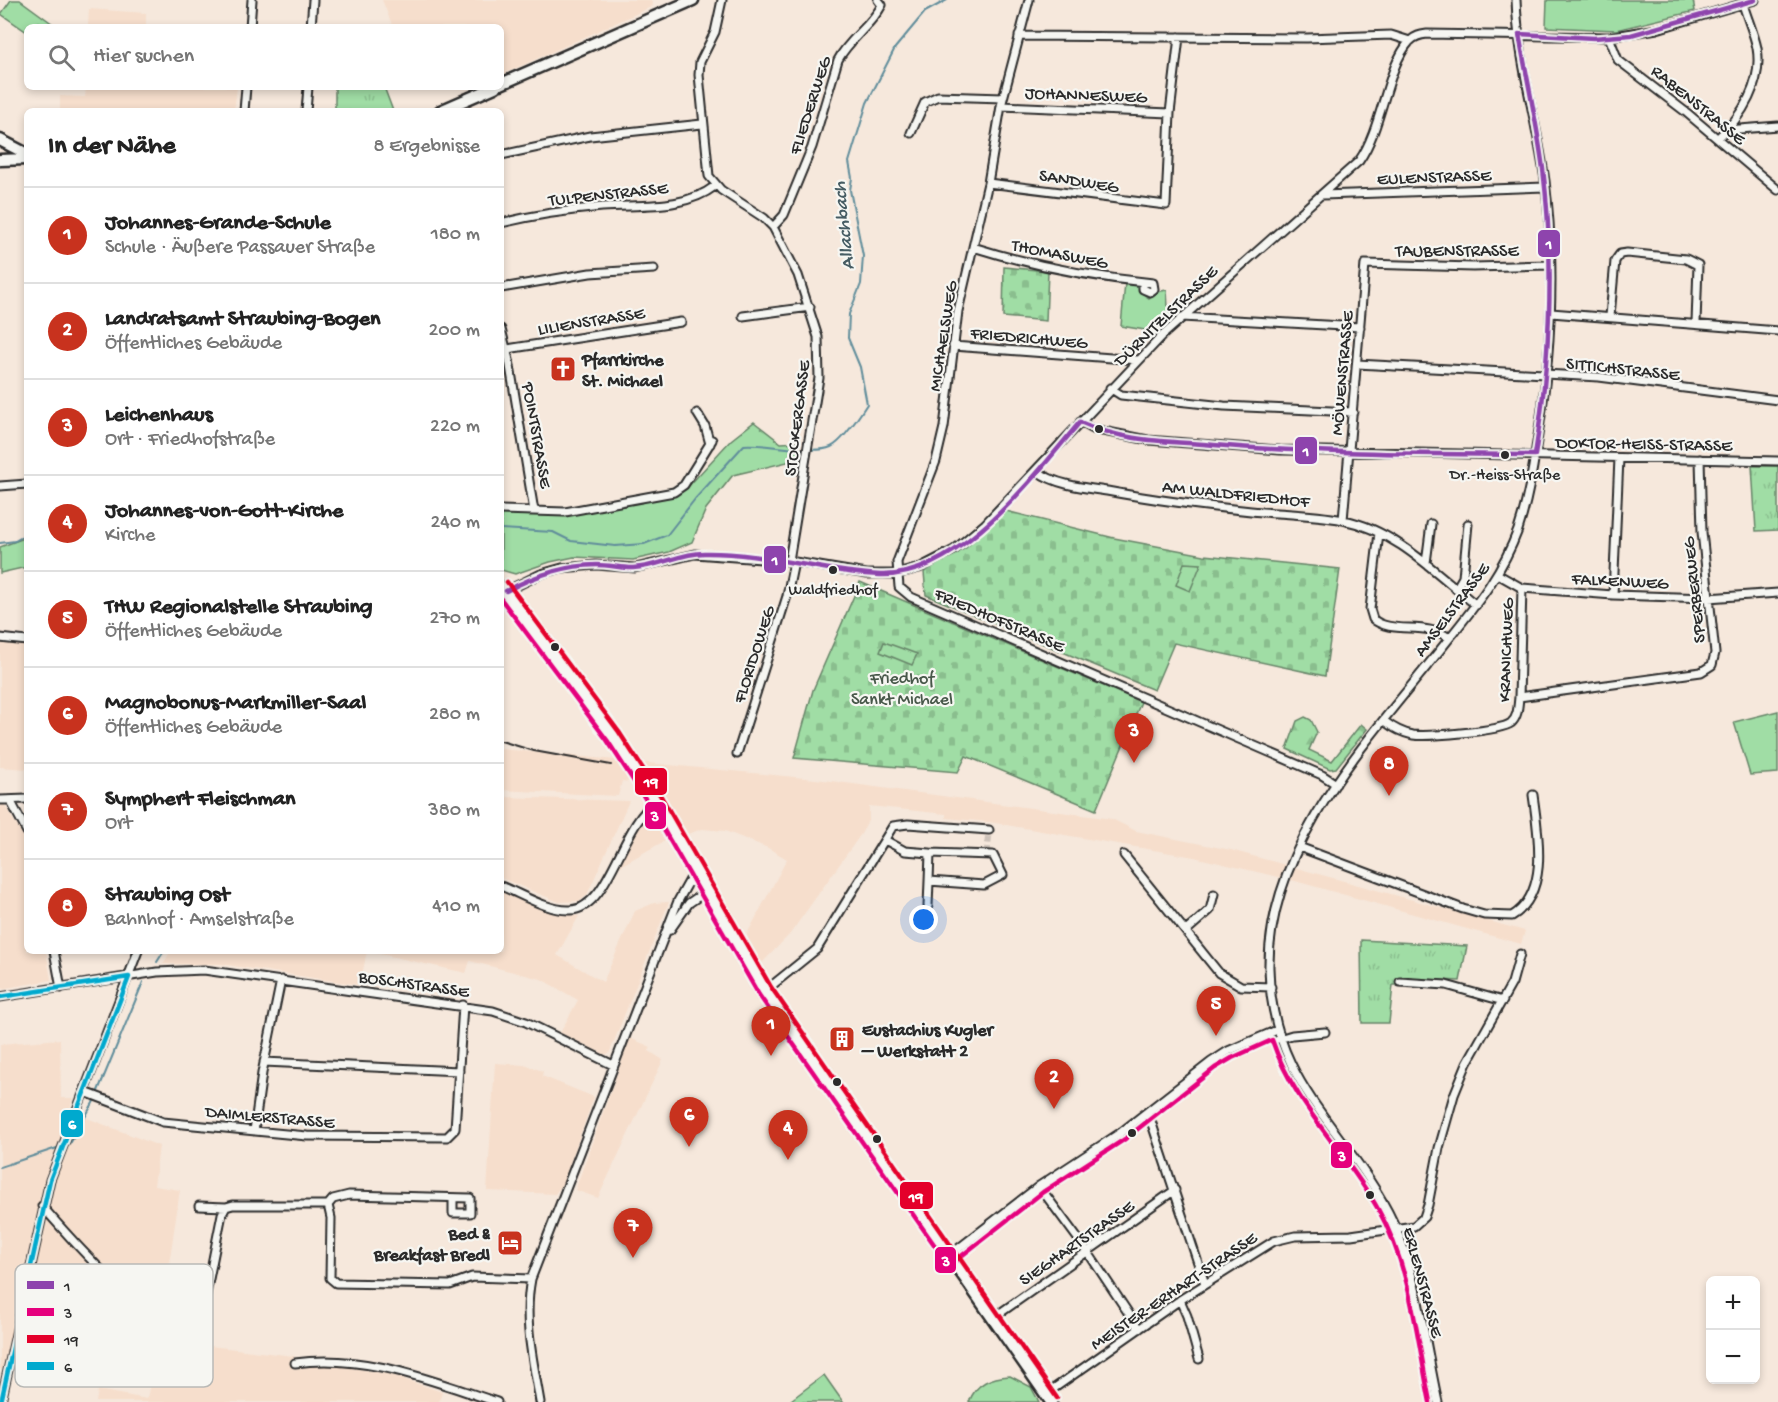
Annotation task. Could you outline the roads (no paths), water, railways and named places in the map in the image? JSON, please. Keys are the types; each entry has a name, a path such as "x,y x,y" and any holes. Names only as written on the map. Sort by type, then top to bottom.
{"main road":[{"path":"504,83 693,0"},
{"path":"447,108 488,90"},
{"path":"0,140 24,152"},
{"path":"0,160 24,159"},
{"path":"504,590 614,736 656,802 765,991 1049,1398"}],"street":[{"path":"250,24 252,0"},
{"path":"311,24 313,0"},
{"path":"715,186 706,166 700,62 713,38 722,0"},
{"name":"MICHAELSWEG","path":"897,574 897,562 902,544 936,461 944,427 953,346 988,183 1001,106 1029,0"},
{"name":"AMSELSTRASSE","path":"1298,850 1336,784 1499,575 1519,528 1535,455 1546,375 1551,313 1545,186 1519,34 1516,0"},
{"path":"1018,36 1309,38 1391,35 1410,41 1427,34 1609,37 1657,29 1755,0"},
{"name":"FLIEDERWEG","path":"773,227 784,215 816,138 829,84 838,60 846,48 877,16 880,2"},
{"path":"1718,138 1727,130 1747,102 1756,74 1757,49 1743,4"},
{"path":"1170,113 1179,37"},
{"name":"RABENSTRASSE","path":"1609,37 1618,60 1718,138 1778,190"},
{"name":"DÜRNITZLSTRASSE","path":"897,574 936,560 966,542 1037,471 1110,388 1182,317 1347,173 1368,148 1400,57 1410,41"},
{"path":"244,108 246,90"},
{"path":"306,108 308,90"},
{"path":"912,133 925,102 939,96 1003,98"},
{"name":"JOHANNESWEG","path":"1001,106 1170,113"},
{"name":"SANDWEG","path":"988,183 1166,205 1170,113"},
{"path":"504,155 590,136 702,124"},
{"name":"RABENSTRASSE","path":"1727,130 1778,126"},
{"name":"STOCKERGASSE","path":"715,186 764,218 773,227 798,275 818,337 819,364 792,562"},
{"name":"TULPENSTRASSE","path":"504,222 567,211 672,203 699,196 715,186"},
{"name":"EULENSTRASSE","path":"1323,195 1545,186"},
{"name":"THOMASWEG","path":"973,247 1026,264 1070,274 1143,282"},
{"path":"1610,316 1615,261 1620,254 1627,253 1686,259 1698,265 1700,270 1696,323"},
{"name":"TAUBENSTRASSE","path":"1365,264 1473,267 1550,265"},
{"name":"MÖWENSTRASSE","path":"1343,520 1365,264"},
{"path":"504,287 590,273 654,269"},
{"path":"743,316 810,307"},
{"path":"1551,313 1778,331"},
{"path":"1182,317 1360,327"},
{"name":"LILIENSTRASSE","path":"507,349 681,322"},
{"name":"POINTSTRASSE","path":"504,339 534,511"},
{"name":"FRIEDRICHWEG","path":"953,346 1138,360"},
{"name":"SITTICHSTRASSE","path":"1357,364 1599,377 1778,400"},
{"path":"1110,388 1121,395 1224,406 1353,412"},
{"path":"504,510 565,512 674,492 684,485 711,442 697,413"},
{"name":"DOKTOR-HEISS-STRASSE","path":"1080,422 1093,429 1148,440 1349,453 1778,461"},
{"path":"1613,595 1619,458"},
{"name":"SPERBERWEG","path":"1519,697 1611,686 1707,669 1712,666 1715,653 1708,598 1700,459"},
{"name":"AM WALDFRIEDHOF","path":"1037,471 1043,476 1081,487 1180,504 1343,520 1379,533 1426,563 1476,605"},
{"path":"0,486 24,484"},
{"path":"1426,563 1431,524"},
{"path":"1456,589 1463,577 1468,524"},
{"path":"1379,533 1370,609 1373,619 1383,625 1429,629 1449,638"},
{"path":"504,589 562,568 596,565 634,568 695,554 792,562 867,574 897,574"},
{"name":"FLORIDOWEG","path":"738,754 787,596 792,562"},
{"name":"FRIEDHOFSTRASSE","path":"897,574 899,587 911,597 1183,713 1322,775 1336,784"},
{"name":"FALKENWEG","path":"1499,575 1522,588 1613,595 1708,598 1778,592"},
{"name":"KRANICHWEG","path":"1384,721 1404,733 1424,736 1499,728 1512,723 1516,717 1519,697 1522,588"},
{"path":"0,638 24,641"},
{"path":"1298,850 1463,909 1484,915 1512,916 1528,902 1533,891 1538,840 1533,795"},
{"path":"0,800 24,799"},
{"path":"10,800 24,826"},
{"path":"504,887 557,909 581,908 599,891 638,817 656,802"},
{"path":"765,991 817,948 893,826 962,827 988,830"},
{"path":"885,840 905,851 993,855 1003,875 984,885 929,881"},
{"name":"ERLENSTRASSE","path":"1298,850 1282,894 1271,944 1271,987 1279,1039 1303,1089 1359,1166 1396,1228 1411,1278 1438,1402"},
{"path":"928,906 930,853"},
{"path":"1124,855 1228,981 1251,988 1271,987"},
{"path":"540,1402 528,1332 531,1279 574,1175 613,1065 684,890 692,876 698,873"},
{"path":"665,937 689,903 708,891"},
{"path":"1186,931 1210,910 1214,894"},
{"path":"55,954 61,987"},
{"path":"30,1264 42,1206 58,1156 85,1092 137,954"},
{"name":"MEISTER-ERHART-STRASSE","path":"1049,1398 1180,1300 1266,1245 1283,1238 1309,1234 1352,1235 1414,1226 1424,1217 1454,1095 1467,1063 1512,983 1520,954"},
{"name":"BOSCHSTRASSE","path":"0,997 157,972 204,970 463,1005 518,1019 613,1065"},
{"path":"254,1131 264,1062 281,980"},
{"path":"1400,982 1446,985 1503,1001"},
{"path":"264,1062 459,1071 463,1005"},
{"path":"950,1256 1039,1186 1120,1133 1228,1051 1277,1030"},
{"path":"1279,1039 1292,1035 1325,1032"},
{"name":"DAIMLERSTRASSE","path":"85,1092 163,1122 307,1136 447,1137 455,1129 459,1071"},
{"path":"1148,1112 1205,1284"},
{"path":"1039,1186 1088,1251 1139,1329"},
{"name":"SIEGHARTSTRASSE","path":"993,1318 1175,1190"},
{"path":"328,1205 333,1199 349,1195 453,1198"},
{"path":"328,1205 331,1218 332,1282 450,1285 472,1277 531,1279"},
{"path":"200,1206 328,1205"},
{"path":"42,1206 98,1264"},
{"path":"212,1264 222,1214 226,1207"},
{"path":"1180,1300 1199,1359"},
{"path":"1,1402 15,1335"},
{"path":"295,1363 335,1361 381,1367 497,1402"}],"waterway":[{"name":"Allachbach","path":"504,529 553,532 571,541 615,546 644,544 667,535 695,499 744,445 823,449 831,447 845,434 867,404 860,367 848,338 849,314 861,284 863,256 850,190 852,178 849,162 867,103 895,48 925,12 947,0"},
{"name":"Allachbach","path":"0,543 15,541 24,536"},
{"path":"157,962 162,954"},
{"path":"65,1145 71,1142 93,1103 143,982"},
{"path":"0,1167 60,1147"}],"tunnel":[{"path":"987,854 989,830"}],"railway":[{"path":"504,742 534,751 611,765"}],"place":[{"name":"Pfarrkirche St. Michael","path":"563,369"},
{"name":"Dr.-Heiss-Straße","path":"1505,455"},
{"name":"Waldfriedhof","path":"833,570"},
{"name":"Leichenhaus","path":"1134,763"},
{"name":"Straubing Ost","path":"1389,796"},
{"name":"THW Regionalstelle Straubing","path":"1216,1036"},
{"name":"Eustachius Kugler – Werkstatt 2","path":"842,1039"},
{"name":"Johannes-Grande-Schule","path":"771,1056"},
{"name":"Landratsamt Straubing-Bogen","path":"1054,1109"},
{"name":"Magnobonus-Markmiller-Saal","path":"689,1147"},
{"name":"Johannes-von-Gott-Kirche","path":"788,1160"},
{"name":"Bed & Breakfast Bredl","path":"510,1243"},
{"name":"Symphert Fleischman","path":"633,1258"}],"park label":[{"name":"Friedhof Sankt Michael","path":"902,687"}]}
